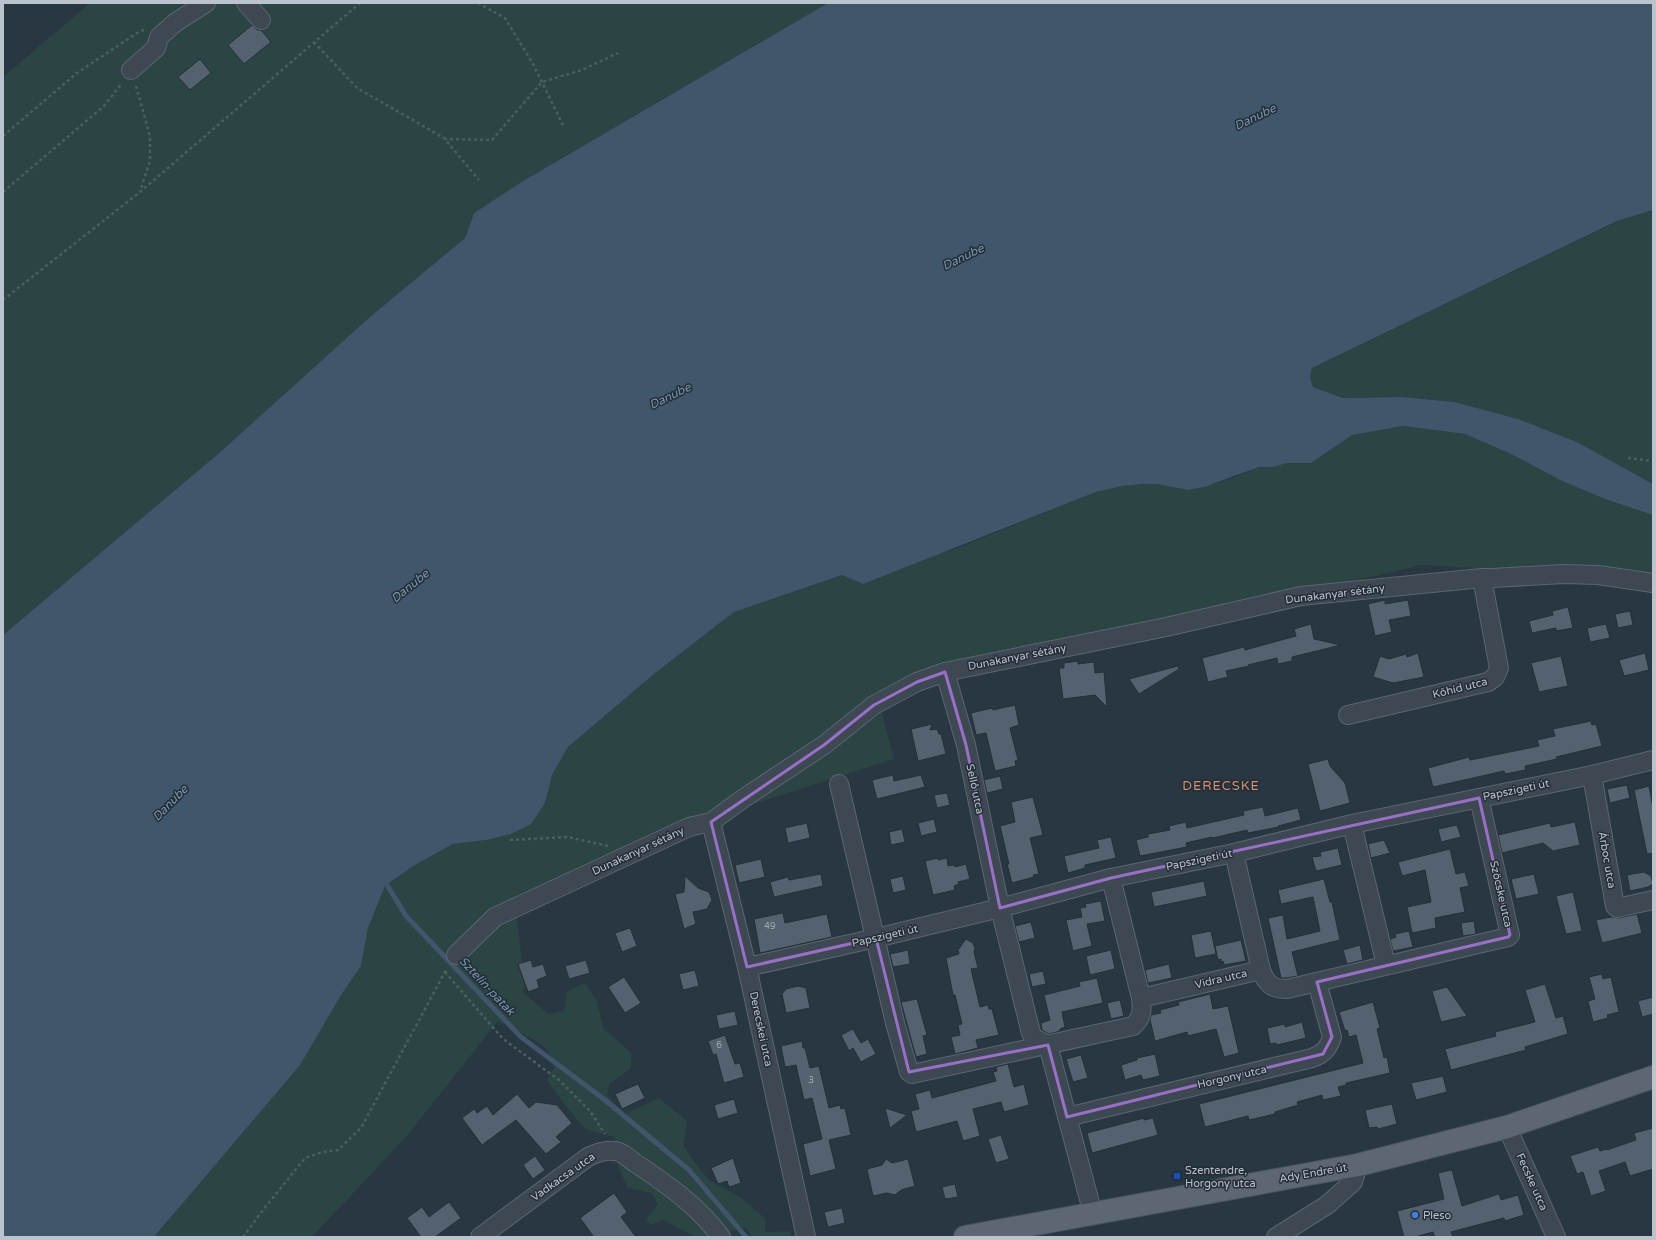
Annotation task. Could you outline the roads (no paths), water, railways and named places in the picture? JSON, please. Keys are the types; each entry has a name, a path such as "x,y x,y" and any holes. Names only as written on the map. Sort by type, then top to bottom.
{"main road":[{"name":"Ady Endre út","path":"965,1237 1358,1165 1507,1126 1653,1077"}],"street":[{"path":"132,70 156,48 160,37 176,22 206,3"},
{"path":"246,3 261,20"},
{"name":"Dunakanyar sétány","path":"456,955 496,917 689,827 711,822 744,798 824,745 874,705 917,682 945,672 1166,628 1301,596 1482,578 1564,574 1598,575 1653,583"},
{"name":"Kőhíd utca","path":"1348,715 1488,682 1495,677 1499,668 1482,578"},
{"name":"Sellő utca","path":"945,672 966,745 1000,908"},
{"name":"Papszigeti út","path":"748,967 1000,908 1111,878 1234,853 1352,824 1592,775 1653,760"},
{"name":"Árboc utca","path":"1592,775 1615,906 1617,908 1653,900"},
{"path":"839,784 895,1023 909,1072 912,1074 1133,1026 1139,1021 1142,1014 1141,998 1111,878"},
{"name":"Szöcske utca","path":"1317,982 1508,937 1510,934 1479,798"},
{"name":"Derecskei utca","path":"711,822 748,967 806,1237"},
{"path":"1352,824 1386,966"},
{"path":"1234,853 1261,970"},
{"path":"1000,908 1031,1033 1034,1038 1048,1045 1093,1214"},
{"name":"Vidra utca","path":"1141,998 1261,970 1265,981 1276,988 1287,989 1317,982"},
{"name":"Horgony utca","path":"1067,1117 1312,1058 1323,1054 1329,1046 1332,1037 1317,982"},
{"name":"Fecske utca","path":"1507,1126 1556,1237"},
{"name":"Vadkacsa utca","path":"480,1237 588,1157 601,1151 616,1151 656,1176 690,1203 709,1221 721,1237"},
{"path":"1276,1237 1327,1206 1353,1182 1358,1165"}],"water":[{"name":"Danube","path":"828,3 1653,3 1653,210 1617,221 1312,368 1310,378 1313,387 1343,398 1403,397 1455,402 1518,419 1577,442 1653,484 1653,515 1605,499 1560,480 1513,455 1465,434 1403,426 1352,435 1311,463 1287,463 1273,467 1259,467 1204,487 1188,490 1157,484 1143,484 1122,486 1096,492 863,584 842,575 734,612 654,674 568,747 552,775 545,803 531,824 511,834 486,840 453,844 413,866 385,886 368,928 361,966 341,995 300,1065 154,1237 3,1237 3,635 218,454 371,316 465,238 474,213 523,181"}],"waterway":[{"name":"Sztelin-patak","path":"384,880 406,916 521,1037 605,1100 689,1170 746,1237"}],"place":[{"name":"Szentendre, Horgony utca","path":"1177,1176"},
{"name":"Pleso","path":"1415,1215"}],"district":[{"name":"DERECSKE","path":"1221,786"}]}
